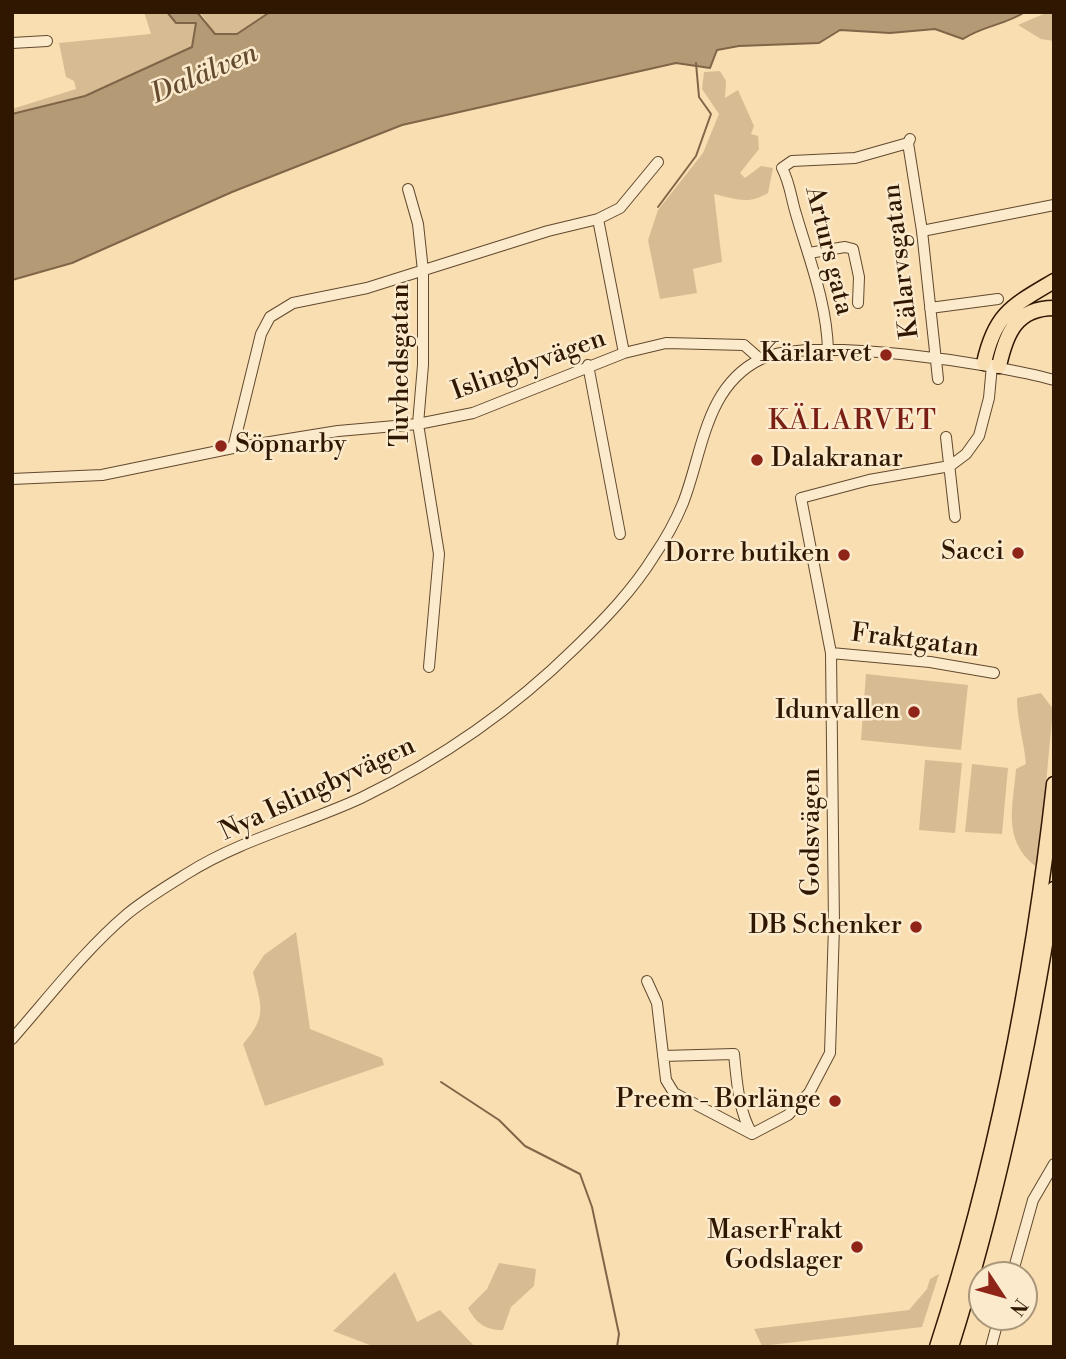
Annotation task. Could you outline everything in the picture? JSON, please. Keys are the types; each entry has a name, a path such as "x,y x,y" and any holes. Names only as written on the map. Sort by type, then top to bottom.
{"highway":[{"path":"991,365 991,336 1001,317 1018,302 1054,281"},
{"path":"991,365 1015,322 1032,311 1054,308"},
{"path":"937,1347 970,1234 1003,1097 1032,939 1054,784"},
{"path":"951,1347 982,1238 1016,1099 1054,889"}],"street":[{"path":"12,43 47,41"},
{"name":"Kälarvsgatan","path":"909,140 938,379"},
{"name":"Arturs gata","path":"828,351 827,326 809,253 795,212 789,180 782,168 792,161 855,158 909,140"},
{"path":"233,447 261,334 271,317 293,303 367,288 548,231 598,219 620,208 658,162"},
{"name":"Tuvhedsgatan","path":"408,189 418,224 423,271 423,365 418,424 439,554 429,667"},
{"path":"922,231 1054,205"},
{"path":"598,219 624,353"},
{"path":"809,253 845,247 853,249 859,277 858,303"},
{"path":"930,308 998,299"},
{"name":"Islingbyvägen","path":"12,479 102,475 233,447 338,431 418,424 473,413 588,365 666,343 744,345 760,359"},
{"path":"760,359 795,349 828,351 991,365 1054,380"},
{"name":"Nya Islingbyvägen","path":"12,1039 127,915 191,871 359,799 441,756 530,688 574,649 618,603 654,557 683,503 714,404 740,373 760,359"},
{"path":"588,365 620,534"},
{"path":"950,467 965,454 978,436 989,398 991,365"},
{"path":"946,437 955,517"},
{"name":"Godsvägen","path":"752,1134 788,1115 809,1093 830,1053 834,926 831,653 801,498 869,480 950,467"},
{"name":"Fraktgatan","path":"831,653 941,664 994,673"},
{"path":"648,981 657,1003 666,1080 674,1093 752,1134"},
{"path":"663,1056 734,1054 739,1099 744,1119 752,1134"},
{"path":"1016,1261 1033,1200 1054,1164"}],"shaded area":[{"path":"144,12 167,12 177,23 197,22 192,47 85,96 12,114 12,109 76,89 74,81 66,77 59,43 151,34"},
{"path":"200,12 270,12 237,34 215,34"},
{"path":"1054,12 1054,41 1041,39 1018,25"},
{"path":"720,71 726,81 725,98 738,90 754,126 751,134 758,136 759,149 740,173 745,178 761,166 773,168 768,193 748,200 714,194 722,262 693,269 697,293 660,299 648,240 658,210 703,153 719,114 702,89 704,72"},
{"name":"Idunvallen","path":"866,674 968,685 961,750 861,740"},
{"path":"1041,693 1053,709 1041,837 1035,866 1018,845 1012,822 1012,809 1016,769 1026,764 1017,698"},
{"path":"925,760 962,763 955,833 919,830"},
{"path":"972,764 1008,768 1002,834 965,832"},
{"path":"296,932 310,1029 382,1058 384,1065 265,1106 243,1044 259,1018 260,1002 253,972 264,955"},
{"path":"499,1263 536,1269 534,1286 511,1307 503,1330 482,1325 468,1308 487,1289"},
{"path":"395,1272 417,1322 440,1310 475,1347 375,1347 333,1331"},
{"path":"939,1274 922,1327 762,1346 754,1329 909,1310 927,1289 930,1279"}],"water":[{"name":"Dalälven","path":"167,12 197,12 215,34 237,34 270,12 1025,12 963,39 935,29 890,33 840,30 819,43 739,46 717,50 710,68 676,63 402,125 232,192 72,263 12,280 12,114 85,96 192,47 196,23 176,23"}],"waterway":[{"path":"658,207 696,156 711,114 699,97 696,63"},
{"path":"441,1082 499,1120 525,1146 580,1174 592,1207 619,1334 617,1347"}],"place":[{"name":"Kärlarvet","path":"886,355"},
{"name":"Söpnarby","path":"221,446"},
{"name":"Dalakranar","path":"757,460"},
{"name":"Sacci","path":"1018,553"},
{"name":"Dorre butiken","path":"844,555"},
{"name":"Idunvallen","path":"914,712"},
{"name":"DB Schenker","path":"916,927"},
{"name":"Preem - Borlänge","path":"835,1101"},
{"name":"MaserFrakt Godslager","path":"857,1247"}],"district":[{"name":"KÄLARVET","path":"853,422"}]}
